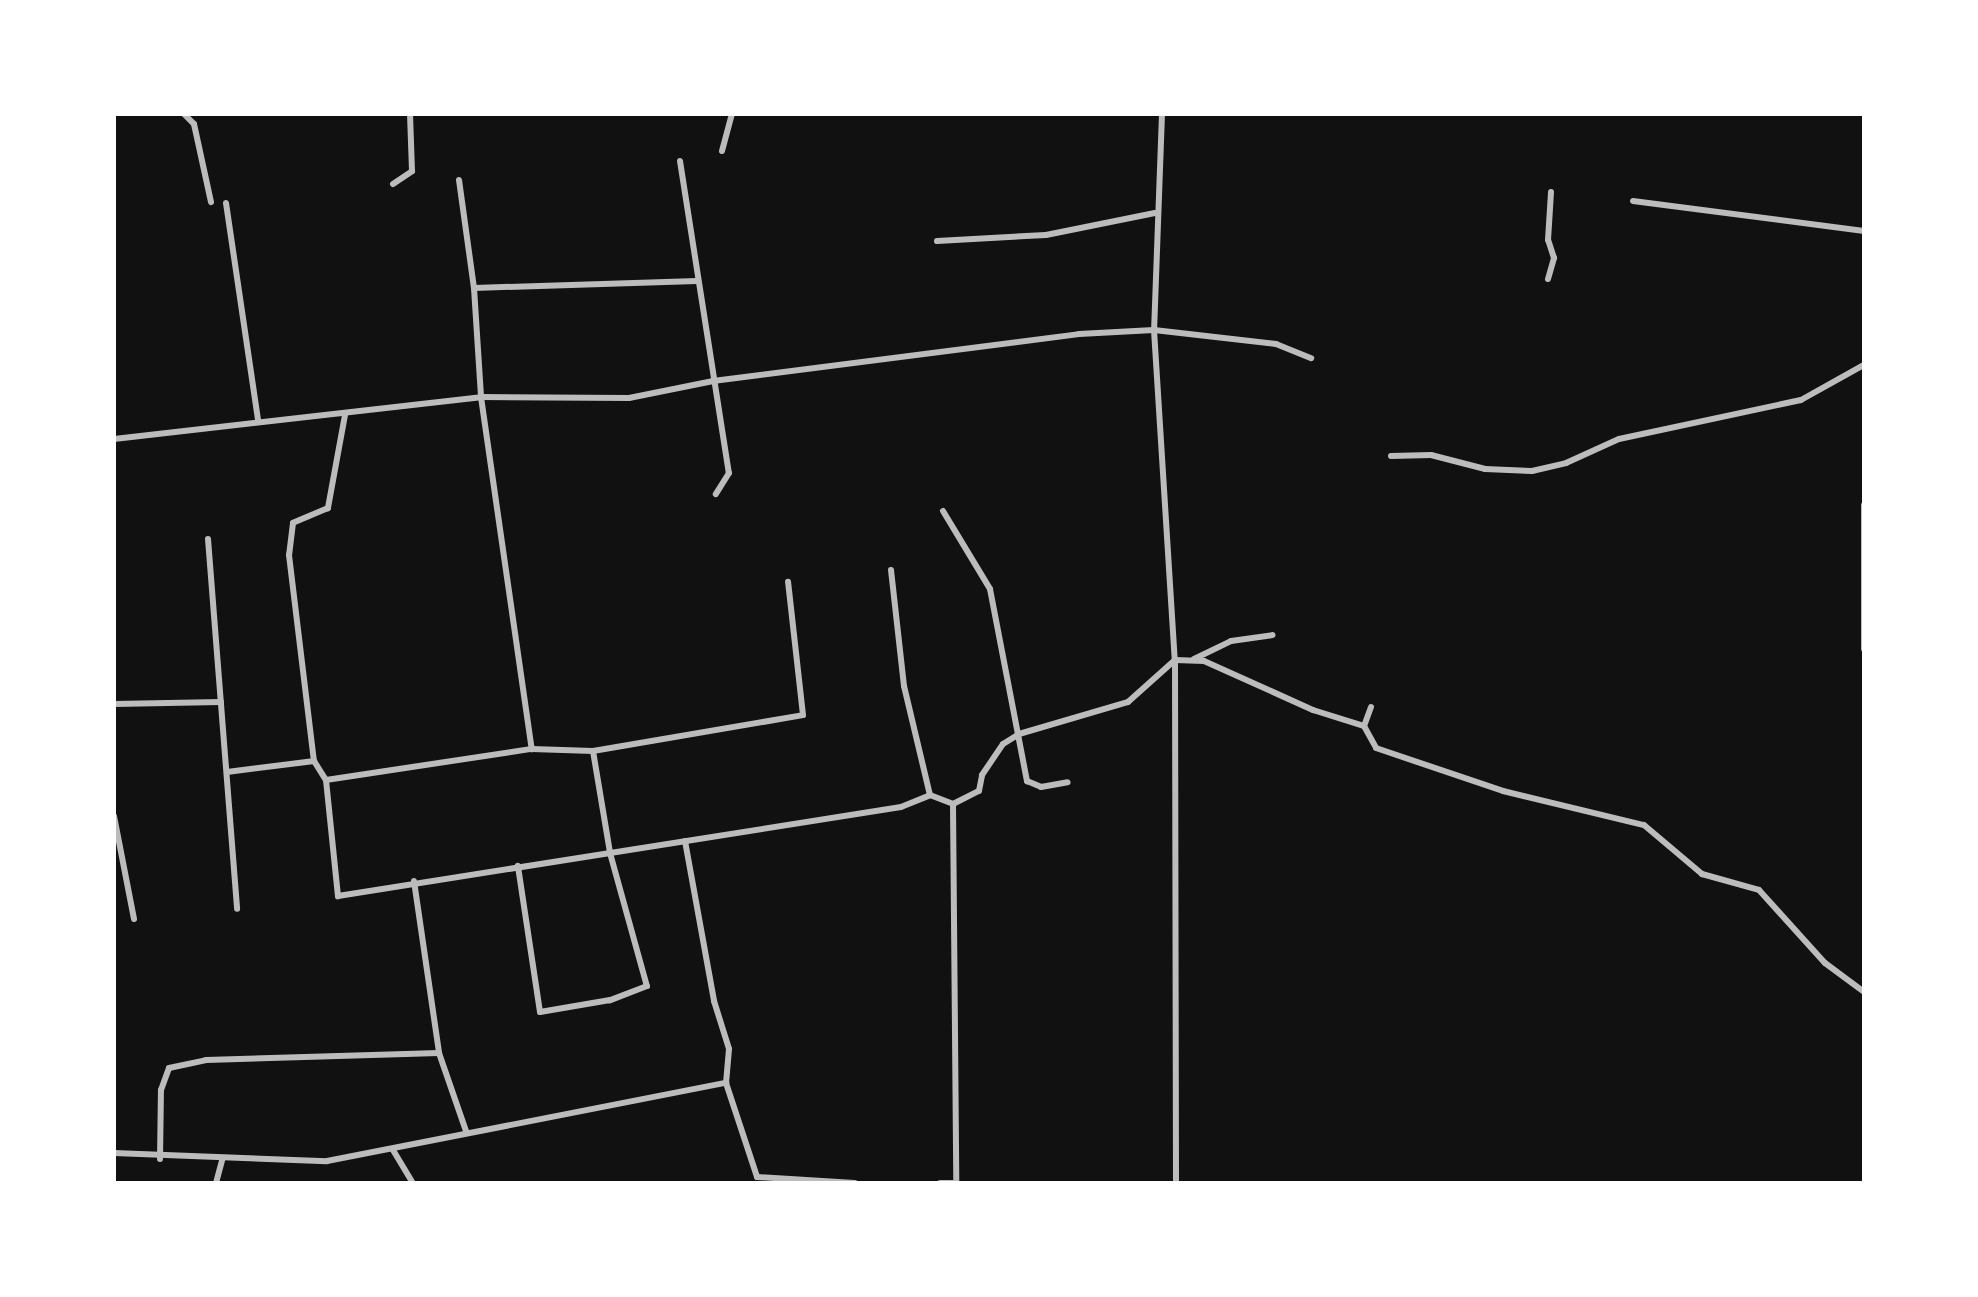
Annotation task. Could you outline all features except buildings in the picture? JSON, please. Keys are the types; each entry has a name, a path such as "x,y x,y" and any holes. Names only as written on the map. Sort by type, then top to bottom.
{"street":[{"path":"184,114 194,124 211,202"},
{"path":"393,184 412,171 410,114"},
{"path":"722,151 732,114"},
{"path":"1162,114 1155,213 1154,330 1175,660 1176,1183"},
{"path":"680,161 729,473 716,494"},
{"path":"459,180 474,288 481,397 532,749"},
{"path":"1548,279 1554,258 1548,240 1551,192"},
{"path":"1633,201 1864,231"},
{"path":"226,203 258,420"},
{"path":"937,241 1046,235 1155,213"},
{"path":"474,288 697,281"},
{"path":"114,439 258,420 345,415 481,397 629,398 713,381 1079,334 1154,330 1276,344 1311,358"},
{"path":"1391,456 1431,455 1468,461 1485,469 1532,471 1566,463 1619,439 1801,400 1864,365"},
{"path":"345,415 328,508 293,523 289,555 314,761 326,780 338,896 414,881 901,807 930,795 953,804 979,791 982,775 1003,744 1019,734 1128,702 1175,660 1204,661 1313,710 1364,726 1376,748 1503,791 1644,825 1702,874 1759,890 1825,963 1864,992"},
{"path":"1864,505 1864,649"},
{"path":"943,511 990,589 1027,781 1041,787 1068,782"},
{"path":"208,539 237,909"},
{"path":"891,570 904,686 930,795"},
{"path":"326,780 532,749 593,751 803,715 788,582"},
{"path":"1191,661 1231,641 1273,635"},
{"path":"114,704 221,702"},
{"path":"1364,726 1371,707"},
{"path":"518,866 540,1012 610,1000 647,986 610,853 593,751"},
{"path":"227,772 314,761"},
{"path":"940,1183 956,1183 953,804"},
{"path":"114,816 134,919"},
{"path":"685,841 714,1001 729,1049 726,1083 757,1177 814,1176 855,1183"},
{"path":"414,881 439,1053 466,1131"},
{"path":"160,1159 161,1090 169,1068 206,1060 439,1053"},
{"path":"114,1153 160,1159 327,1161 364,1150 393,1150 466,1131 726,1083"},
{"path":"393,1150 413,1183"},
{"path":"216,1183 222,1160"}]}
